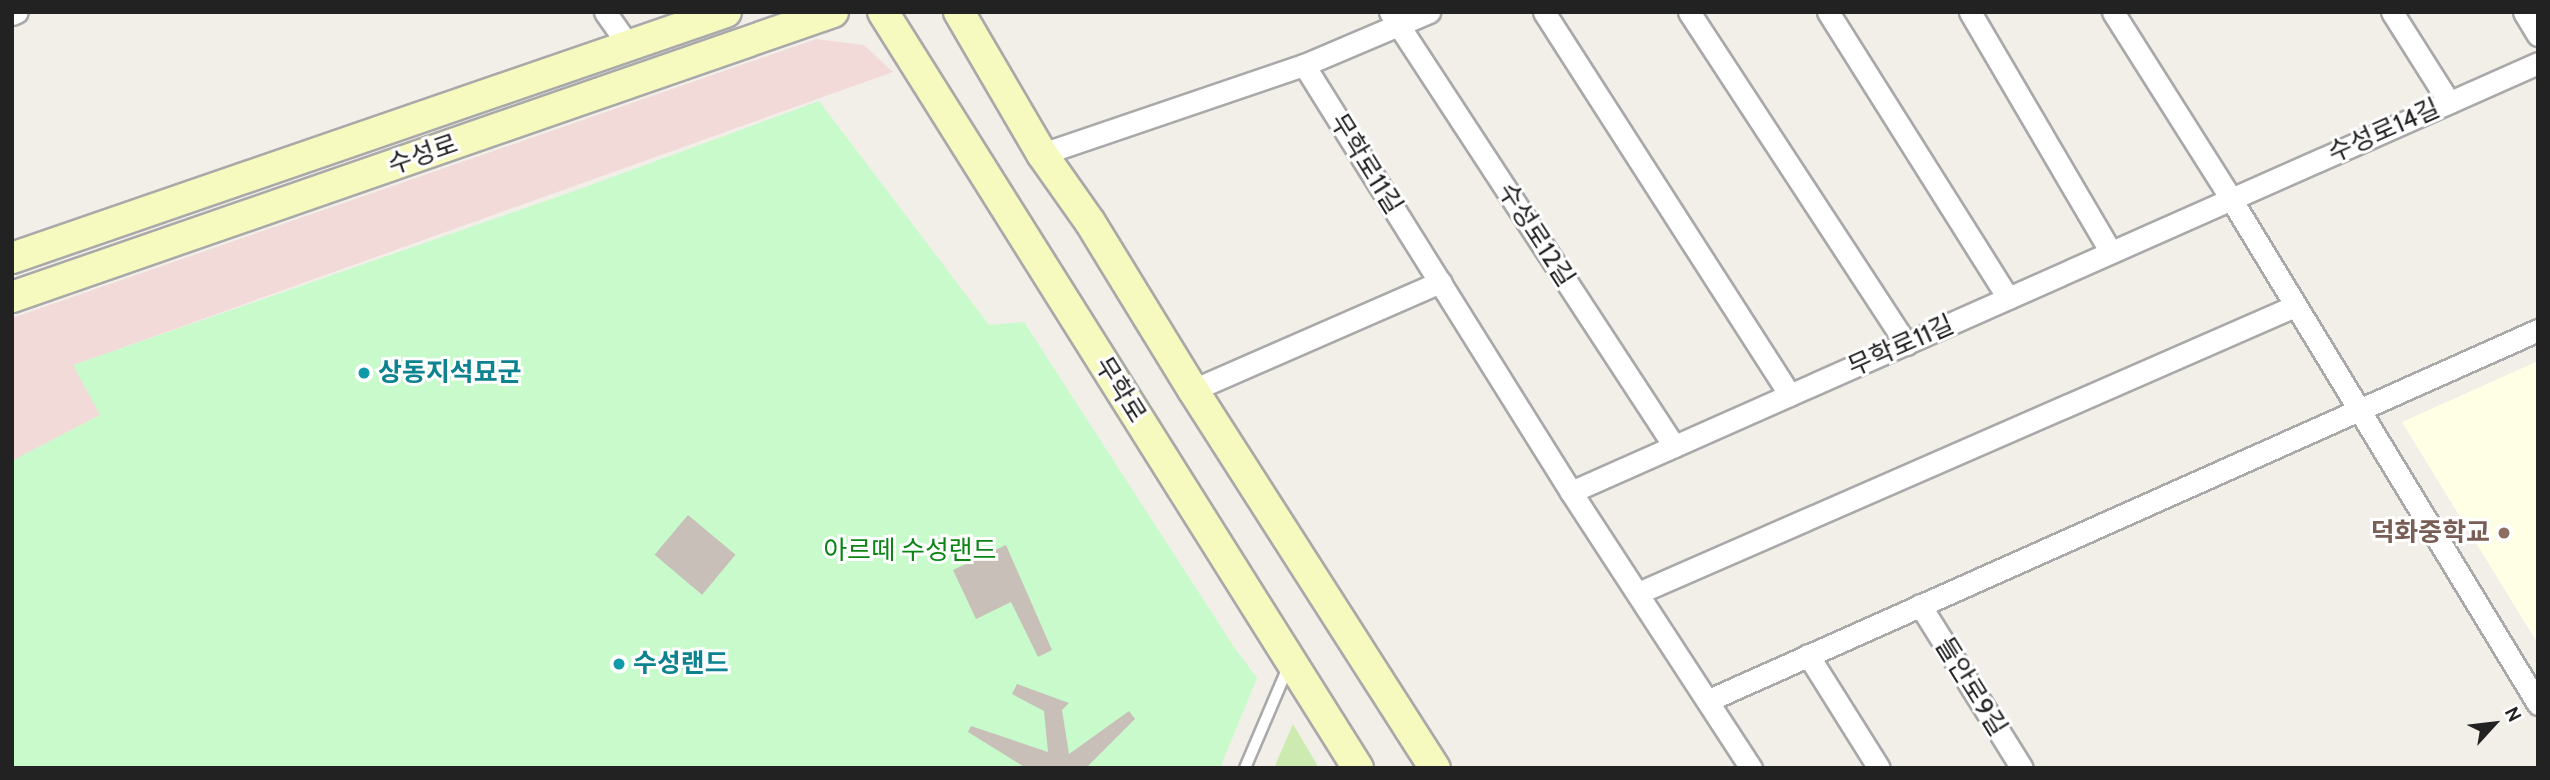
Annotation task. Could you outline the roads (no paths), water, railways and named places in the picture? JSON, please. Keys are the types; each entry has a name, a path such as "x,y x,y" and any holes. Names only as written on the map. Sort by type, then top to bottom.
{"main road":[{"name":"수성로","path":"12,258 726,12"},
{"name":"수성로","path":"12,297 833,12"},
{"name":"무학로","path":"883,12 1358,768"},
{"path":"959,12 1042,154 1090,222 1193,390 1435,768"}],"street":[{"path":"605,12 629,46"},
{"path":"1042,154 1304,65 1394,18 1429,12"},
{"path":"1544,12 1790,395"},
{"path":"1689,12 1906,344"},
{"path":"1828,12 2008,298"},
{"path":"1970,12 2111,252"},
{"path":"2113,12 2231,199 2538,705"},
{"path":"2392,12 2449,102"},
{"path":"2524,12 2538,34"},
{"name":"수성로12길","path":"1394,18 1674,446"},
{"name":"수성로14길","path":"2231,199 2538,63"},
{"name":"무학로11길","path":"1304,65 1571,492 1751,768"},
{"name":"무학로11길","path":"1571,492 2231,199"},
{"path":"1193,390 1440,282"},
{"path":"1638,593 2295,306"},
{"path":"1709,700 2538,330"},
{"name":"들안로9길","path":"1920,605 2022,768"},
{"path":"1808,656 1879,768"}],"lane":[{"path":"1245,768 1291,661"}],"place":[{"name":"상동지석묘군","path":"364,373"},
{"name":"덕화중학교","path":"2504,533"},
{"name":"수성랜드","path":"619,664"}],"park label":[{"name":"아르떼 수성랜드","path":"910,551"}]}
